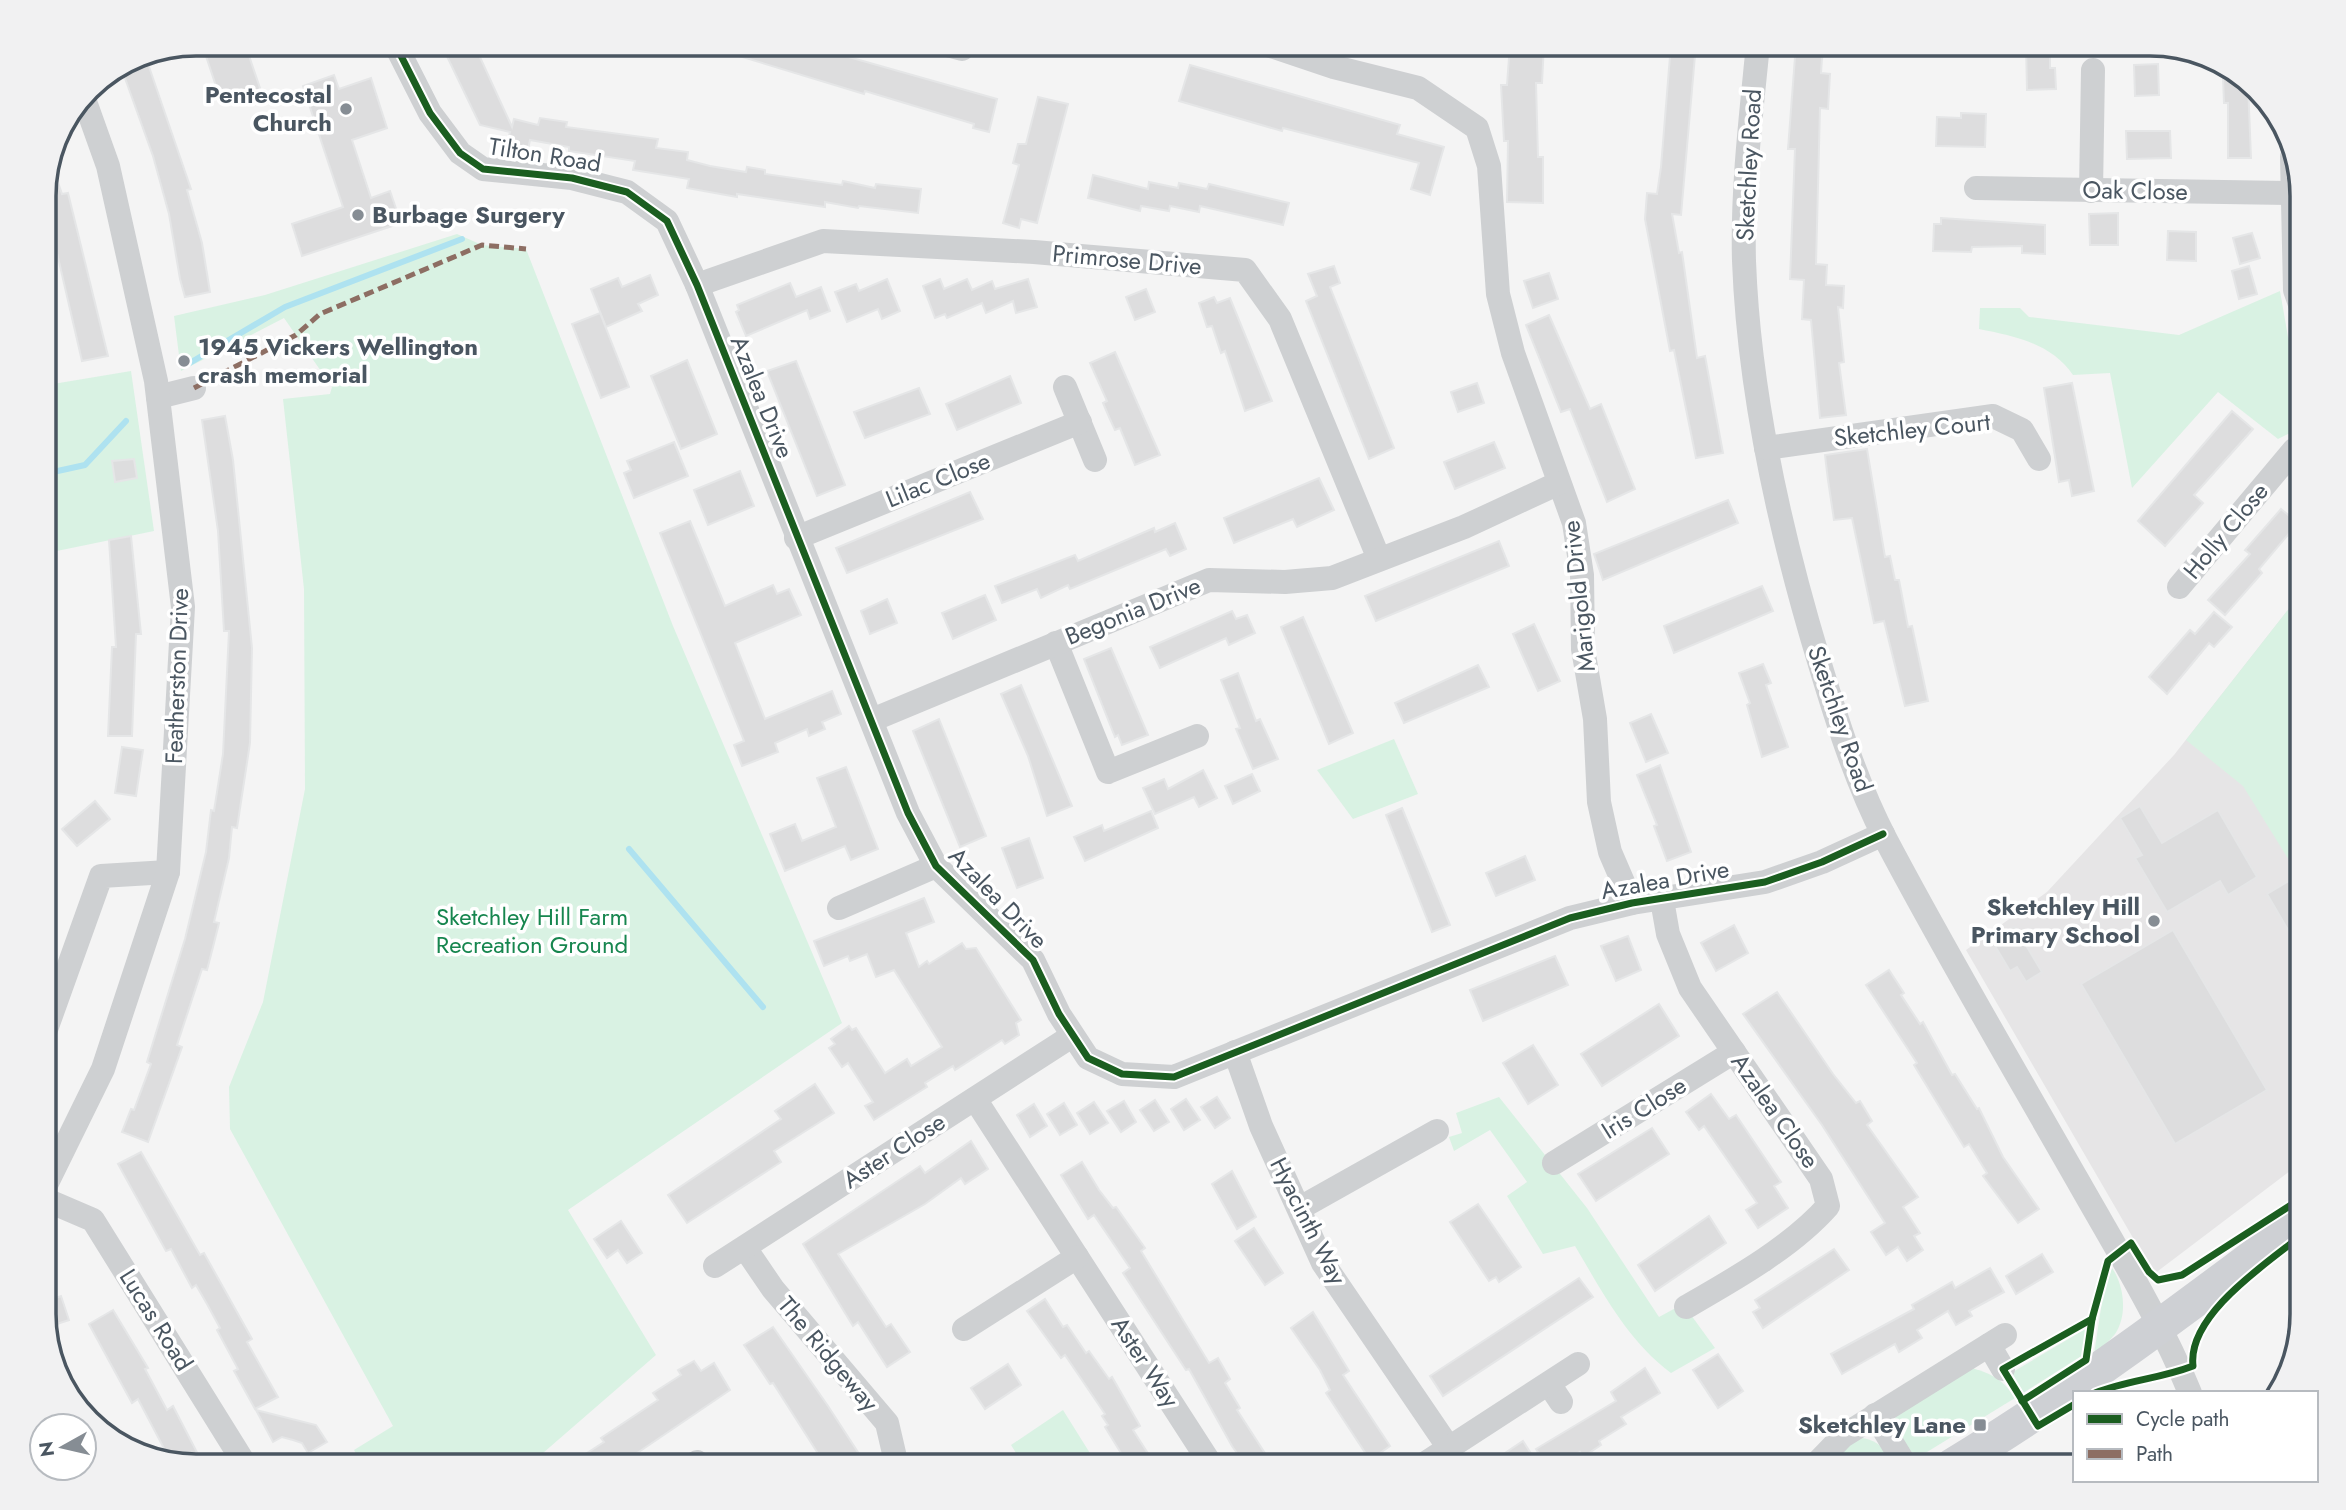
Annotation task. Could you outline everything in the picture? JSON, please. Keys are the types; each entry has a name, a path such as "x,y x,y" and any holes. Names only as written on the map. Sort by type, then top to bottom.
{"main road":[{"path":"1972,1454 2032,1417 2158,1328 2290,1229"}],"street":[{"name":"Tilton Road","path":"401,56 430,113 460,153 483,169 572,178 626,191 667,221 682,253"},
{"name":"Marigold Drive","path":"1301,56 1418,88 1477,128 1489,166 1498,295 1513,353 1574,523 1582,575 1583,649 1595,719 1599,802 1610,852 1632,903"},
{"name":"Sketchley Road","path":"1757,56 1745,173 1744,261 1751,351 1766,448 1788,550 1827,687 1853,765 1884,834 1991,1029 2139,1286 2189,1391"},
{"path":"2091,191 2093,70"},
{"name":"Featherston Drive","path":"56,1165 103,1069 168,872 183,607 158,397 108,166 87,108"},
{"name":"Oak Close","path":"1976,188 2290,193"},
{"name":"Primrose Drive","path":"697,285 823,241 1034,252 1245,270 1280,319 1379,559"},
{"name":"Azalea Drive","path":"682,253 908,813 936,866 1033,960 1072,1036 1088,1058 1122,1074 1174,1077 1570,918 1632,903 1765,882 1822,862 1884,834"},
{"path":"1065,387 1095,460"},
{"path":"158,397 194,388"},
{"name":"Sketchley Court","path":"1766,448 1993,416 2022,430 2039,459"},
{"name":"Lilac Close","path":"796,538 1080,422"},
{"name":"Holly Close","path":"2179,587 2290,455"},
{"name":"Begonia Drive","path":"872,720 1209,580 1285,582 1332,578 1464,527 1559,483"},
{"path":"1056,643 1108,772 1197,736"},
{"path":"839,908 936,866"},
{"path":"56,1002 101,876 168,872"},
{"name":"Azalea Close","path":"1662,900 1668,934 1690,988 1821,1179 1828,1206 1812,1224 1733,1280 1686,1307"},
{"name":"Aster Close","path":"715,1265 1072,1036"},
{"name":"Hyacinth Way","path":"1235,1052 1261,1126 1324,1263 1449,1448"},
{"name":"Iris Close","path":"1554,1163 1734,1052"},
{"name":"Aster Way","path":"975,1099 1204,1454"},
{"path":"1300,1208 1437,1131"},
{"name":"Lucas Road","path":"56,1204 93,1220 239,1454"},
{"name":"The Ridgeway","path":"745,1248 773,1289 887,1423 894,1454"},
{"path":"964,1329 1077,1257"},
{"path":"1826,1454 1843,1436 1997,1340 2003,1369"},
{"path":"1440,1454 1555,1393 1578,1364"},
{"path":"1875,1415 1899,1454"}],"shaded area":[{"name":"Sketchley Hill Primary School","path":"2290,607 2290,1171 2154,1274 1966,950 2047,892 2174,755"}],"green space":[{"name":"Sketchley Hill Farm Recreation Ground","path":"457,234 482,245 526,249 673,626 842,1023 568,1210 656,1355 542,1454 356,1454 354,1450 393,1426 230,1129 229,1087 263,1002 305,789 304,589 283,399 330,394 332,387 284,318 181,371 174,316 265,295"},
{"path":"2280,291 2290,342 2290,433 2278,439 2218,392 2132,488 2110,373 2073,375 2054,355 2043,348 2018,338 1979,329 1980,308 2020,308 2029,317 2179,335"},
{"path":"131,371 154,531 56,551 56,384"},
{"path":"2290,607 2290,862 2243,786 2186,740"},
{"path":"1394,739 1418,794 1353,819 1317,770"},
{"path":"1499,1097 1587,1208 1659,1317 1683,1304 1715,1348 1671,1373 1641,1346 1629,1331 1575,1246 1543,1254 1507,1196 1527,1182 1490,1130 1454,1151 1449,1137 1462,1133 1456,1113"},
{"path":"2112,1268 2122,1291 2122,1318 2115,1334 2094,1354 2103,1295"},
{"path":"2087,1328 2083,1355 2023,1393 2011,1373"},
{"path":"1972,1368 1997,1378 2015,1398 1927,1452 1917,1454 1909,1451 1894,1424 1896,1415"},
{"path":"1063,1410 1090,1454 1017,1454 1011,1445"},
{"path":"1862,1438 1873,1441 1885,1454 1836,1454 1845,1444"}],"building":[{"path":"206,56 249,56 261,91 222,104"},
{"path":"447,56 479,56 512,127 514,119 538,125 540,118 567,122 566,127 658,139 656,148 688,152 687,160 710,166 746,172 747,167 765,170 765,174 842,185 843,181 875,188 876,184 921,189 918,213 825,202 825,207 687,188 689,179 633,170 635,161 569,151 569,147 530,140 528,149 507,143 510,132 480,125"},
{"path":"739,56 845,56 997,99 989,132 973,128 974,124 865,91 864,94"},
{"path":"1509,56 1543,56 1542,83 1536,83 1538,157 1543,157 1543,203 1507,202 1508,141 1504,141 1501,85 1507,85"},
{"path":"1670,56 1695,56 1681,215 1672,214 1679,253 1682,252 1697,358 1705,356 1723,453 1696,458 1674,350 1670,351 1645,219 1647,193 1657,194"},
{"path":"1795,56 1822,56 1821,73 1830,74 1828,109 1820,108 1816,264 1827,265 1826,285 1844,286 1843,308 1838,307 1844,362 1839,363 1846,415 1820,418 1811,320 1802,319 1804,280 1790,279 1795,149 1788,149"},
{"path":"2026,56 2050,56 2050,68 2055,68 2056,89 2027,90"},
{"path":"2158,64 2159,95 2135,96 2134,65"},
{"path":"148,65 191,189 187,190 202,243 210,292 185,297 169,214 153,156 124,76"},
{"path":"1190,65 1400,125 1397,134 1444,147 1430,195 1411,189 1419,163 1283,128 1282,131 1179,101"},
{"path":"334,75 339,89 371,78 387,128 352,140 371,198 390,191 401,223 302,256 292,224 343,207 303,86"},
{"path":"2223,77 2249,98 2251,158 2228,158 2228,103 2224,103"},
{"path":"1038,97 1068,104 1037,223 1021,219 1019,228 1003,223 1019,165 1013,163 1018,144 1026,144"},
{"path":"1961,113 1986,114 1985,147 1936,146 1937,117 1961,118"},
{"path":"2126,131 2170,131 2171,158 2127,159"},
{"path":"1093,175 1148,189 1149,182 1178,188 1179,183 1207,189 1209,184 1289,203 1283,225 1200,206 1199,212 1170,206 1169,211 1141,206 1140,211 1088,198"},
{"path":"57,179 62,194 68,193 108,356 82,361 56,249"},
{"path":"2118,213 2118,245 2090,245 2089,214"},
{"path":"1941,218 2045,225 2045,254 2022,253 2022,246 1972,247 1971,252 1933,251 1934,224 1941,224"},
{"path":"2168,231 2196,232 2196,261 2167,260"},
{"path":"2252,233 2260,258 2240,264 2233,238"},
{"path":"1334,266 1340,283 1330,287 1394,448 1369,459 1306,301 1317,296 1308,274"},
{"path":"2249,266 2257,294 2239,299 2232,271"},
{"path":"1549,273 1558,299 1533,308 1524,281"},
{"path":"650,275 658,295 638,304 642,311 606,327 591,289 618,278 622,287"},
{"path":"887,279 900,311 882,319 878,309 847,322 835,292 856,284 859,291"},
{"path":"940,279 944,289 967,279 972,290 992,281 995,289 1028,279 1037,307 1016,313 1013,301 986,313 982,303 947,318 945,314 935,318 923,286"},
{"path":"790,283 796,297 821,287 830,311 810,319 807,310 746,336 736,312 739,310 737,305"},
{"path":"1146,289 1155,312 1135,320 1126,297"},
{"path":"1214,297 1217,303 1230,298 1272,401 1245,411 1225,351 1221,353 1212,326 1207,327 1199,303"},
{"path":"600,313 629,387 601,398 572,324"},
{"path":"1549,315 1590,409 1601,404 1635,489 1607,502 1570,409 1561,412 1526,325"},
{"path":"1115,352 1160,455 1135,465 1120,428 1115,430 1109,417 1103,403 1107,401 1090,363"},
{"path":"687,360 717,434 681,449 651,376"},
{"path":"796,361 845,485 817,496 767,371"},
{"path":"1010,376 1021,403 957,430 946,404"},
{"path":"1477,383 1484,403 1458,412 1451,392"},
{"path":"2072,383 2094,491 2072,496 2069,480 2059,482 2044,388"},
{"path":"919,388 930,414 865,438 854,412"},
{"path":"2232,411 2253,429 2194,495 2203,503 2165,546 2138,521"},
{"path":"225,416 233,460 252,648 250,743 237,828 232,827 229,858 214,922 219,923 213,947 207,970 202,969 177,1045 182,1047 148,1142 122,1132 131,1109 134,1110 151,1064 147,1062 185,939 206,852 211,810 214,811 223,754 229,631 224,631 218,531 202,420"},
{"path":"674,442 688,476 634,498 624,473 631,470 627,461"},
{"path":"1494,442 1505,468 1455,489 1444,462"},
{"path":"1867,449 1885,557 1890,556 1895,580 1899,580 1908,627 1912,626 1928,701 1905,706 1884,621 1874,623 1852,518 1834,520 1828,480 1825,455"},
{"path":"134,459 137,478 115,482 112,461"},
{"path":"740,471 754,506 708,525 694,490"},
{"path":"1319,478 1334,510 1297,527 1293,519 1234,543 1224,518"},
{"path":"970,492 983,519 847,573 836,548"},
{"path":"1728,500 1738,523 1603,580 1594,554"},
{"path":"2281,509 2290,516 2290,532 2259,569 2262,573 2225,615 2208,600 2250,554 2245,550"},
{"path":"690,521 725,606 773,585 777,594 789,589 801,615 735,643 765,719 832,691 841,714 822,722 825,729 809,736 807,729 775,743 778,752 742,766 734,745 744,741 660,533"},
{"path":"1175,523 1186,549 1170,556 1166,549 1070,589 1068,585 1041,598 1037,589 1002,603 995,586 1075,555 1078,561 1154,528 1155,532"},
{"path":"131,536 141,634 136,634 132,736 108,736 112,647 116,647 109,540"},
{"path":"1499,541 1509,566 1376,621 1365,596"},
{"path":"1762,586 1773,611 1674,653 1664,626"},
{"path":"985,595 996,620 953,639 942,613"},
{"path":"887,599 897,623 870,634 861,611"},
{"path":"1232,611 1236,619 1247,615 1255,633 1229,645 1226,638 1160,668 1150,647"},
{"path":"2214,612 2232,627 2214,647 2209,643 2167,694 2149,677 2190,630 2195,634"},
{"path":"1303,617 1353,733 1329,744 1281,627"},
{"path":"1534,624 1560,681 1538,691 1513,634"},
{"path":"1111,648 1148,735 1122,745 1118,735 1115,737 1084,659"},
{"path":"1763,664 1771,683 1766,685 1788,747 1762,757 1747,705 1750,703 1739,673"},
{"path":"1478,665 1489,687 1404,723 1395,703"},
{"path":"1238,673 1256,721 1260,719 1278,759 1253,769 1236,729 1240,728 1221,680"},
{"path":"1021,685 1072,806 1047,816 1028,756 1001,694"},
{"path":"1651,714 1668,753 1646,762 1630,723"},
{"path":"939,719 986,836 960,847 913,731"},
{"path":"122,747 143,750 136,796 115,793"},
{"path":"1660,765 1691,852 1667,861 1654,826 1657,825 1637,775"},
{"path":"846,767 878,849 851,860 845,846 785,871 770,834 795,824 802,841 836,827 817,778"},
{"path":"1203,770 1217,798 1199,807 1194,797 1155,814 1143,788 1164,779 1168,789"},
{"path":"1252,774 1260,791 1233,804 1225,786"},
{"path":"95,801 110,819 77,846 62,829"},
{"path":"2140,806 2162,843 2218,810 2257,877 2228,895 2220,881 2167,912 2135,858 2142,855 2120,818"},
{"path":"1402,808 1450,925 1432,932 1386,815"},
{"path":"1151,811 1158,828 1085,861 1074,837 1102,825 1104,831"},
{"path":"1029,838 1043,878 1017,888 1002,848"},
{"path":"1525,856 1535,880 1496,896 1486,873"},
{"path":"2290,880 2290,933 2267,894"},
{"path":"924,898 934,922 906,933 919,967 927,961 929,964 962,943 966,949 976,948 1021,1020 1016,1023 1019,1035 1005,1044 1002,1040 955,1070 953,1066 925,1083 927,1087 874,1120 865,1106 873,1102 848,1063 842,1067 829,1048 835,1044 831,1039 849,1026 852,1030 856,1028 885,1073 907,1059 911,1066 942,1047 894,970 876,977 867,954 850,961 848,956 824,966 814,941"},
{"path":"1734,925 1748,953 1716,971 1701,943"},
{"path":"2015,927 2042,972 2026,982 2017,967 2010,971 1992,941"},
{"path":"2173,930 2267,1090 2175,1144 2081,984"},
{"path":"1628,936 1641,970 1616,981 1601,946"},
{"path":"1555,956 1568,985 1483,1021 1470,990"},
{"path":"1889,970 1904,993 1901,995 1920,1024 1923,1022 1952,1075 1955,1074 1977,1109 1979,1108 2003,1157 2039,1209 2018,1223 1983,1176 1987,1173 1969,1144 1964,1147 1914,1065 1917,1063 1866,985"},
{"path":"1777,992 1833,1074 1856,1103 1860,1101 1872,1121 1867,1125 1918,1197 1903,1207 1920,1233 1914,1236 1923,1250 1907,1261 1898,1247 1886,1255 1871,1232 1885,1223 1822,1125 1743,1014"},
{"path":"1659,1004 1679,1036 1602,1086 1581,1054"},
{"path":"1533,1045 1558,1085 1528,1104 1503,1063"},
{"path":"815,1084 834,1113 774,1151 781,1162 687,1223 668,1195 781,1119 775,1111"},
{"path":"1711,1094 1729,1119 1736,1115 1781,1182 1774,1186 1788,1208 1758,1228 1746,1210 1757,1203 1704,1126 1699,1130 1686,1112"},
{"path":"1217,1097 1230,1118 1215,1128 1201,1107"},
{"path":"1186,1099 1200,1120 1184,1130 1171,1109"},
{"path":"1155,1100 1169,1122 1154,1131 1140,1110"},
{"path":"1124,1101 1136,1122 1121,1132 1107,1111"},
{"path":"1094,1102 1108,1123 1090,1134 1077,1113"},
{"path":"1064,1103 1077,1125 1060,1135 1047,1114"},
{"path":"1034,1104 1047,1126 1030,1137 1017,1115"},
{"path":"1652,1128 1669,1154 1596,1201 1578,1174"},
{"path":"971,1141 988,1169 965,1184 961,1178 925,1204 838,1254 886,1327 891,1324 910,1352 887,1367 858,1322 853,1326 803,1244 920,1166 925,1173"},
{"path":"141,1152 200,1255 204,1253 252,1339 247,1342 278,1397 255,1409 234,1371 238,1369 217,1330 220,1328 207,1304 196,1285 192,1288 171,1249 166,1251 118,1164"},
{"path":"1082,1162 1099,1190 1113,1208 1116,1207 1145,1248 1141,1251 1209,1363 1218,1358 1230,1379 1225,1383 1240,1408 1237,1410 1265,1454 1238,1454 1189,1369 1186,1370 1123,1273 1130,1268 1094,1215 1088,1219 1061,1175"},
{"path":"1232,1171 1256,1217 1237,1229 1212,1184"},
{"path":"1478,1204 1521,1267 1499,1282 1496,1277 1489,1281 1450,1222"},
{"path":"1709,1216 1726,1243 1655,1291 1638,1265"},
{"path":"621,1221 642,1253 627,1263 618,1250 607,1258 594,1239"},
{"path":"1254,1228 1283,1273 1265,1285 1235,1241"},
{"path":"1834,1249 1849,1270 1763,1328 1753,1312 1760,1308 1755,1300"},
{"path":"2042,1254 2053,1272 2016,1294 2006,1276"},
{"path":"1990,1268 2004,1292 1969,1311 1972,1316 1956,1325 1948,1311 1917,1330 1922,1338 1899,1352 1895,1344 1842,1374 1831,1354 1914,1309 1912,1305 1952,1282 1955,1288"},
{"path":"1579,1278 1593,1297 1443,1396 1430,1376"},
{"path":"61,1296 69,1320 56,1324 56,1323 56,1298"},
{"path":"1045,1299 1063,1327 1067,1325 1086,1353 1089,1351 1109,1379 1112,1377 1140,1426 1133,1430 1148,1454 1122,1454 1105,1427 1108,1425 1102,1416 1105,1414 1065,1355 1061,1358 1027,1311"},
{"path":"113,1310 148,1368 145,1369 167,1410 173,1406 198,1454 165,1450 138,1399 132,1403 89,1324"},
{"path":"1313,1312 1349,1371 1343,1375 1390,1446 1379,1454 1366,1454 1326,1393 1330,1390 1320,1370 1291,1328"},
{"path":"773,1327 859,1454 818,1454 773,1383 770,1384 744,1345"},
{"path":"1718,1354 1743,1391 1718,1408 1693,1370"},
{"path":"694,1361 701,1371 714,1363 730,1390 636,1454 586,1454 604,1442 601,1438 658,1400 653,1393 681,1375 678,1370"},
{"path":"1008,1364 1021,1385 985,1409 971,1388"},
{"path":"1645,1368 1660,1393 1621,1417 1626,1424 1599,1441 1601,1445 1588,1454 1539,1454 1536,1449 1616,1401 1611,1392"},
{"path":"256,1410 316,1425 327,1442 308,1453 302,1443 293,1440 282,1437 273,1442"},
{"path":"1523,1441 1531,1454 1504,1454"}],"waterway":[{"path":"188,364 285,307 462,239"},
{"path":"56,471 85,465 126,421"},
{"path":"629,849 763,1007"}],"marked path":[{"path":"194,388 296,335 320,314 482,245 526,249"}],"cycle path":[{"path":"401,56 430,113 460,153 483,169 572,178 627,192 667,221 697,285 908,813 936,866 1033,960 1059,1014 1088,1058 1122,1074 1174,1077 1570,918 1632,903 1765,882 1822,862 1883,834"},
{"path":"2073,1405 2038,1426 2003,1369 2092,1319 2108,1261 2131,1243 2149,1272 2158,1280 2182,1275 2290,1206"},
{"path":"2101,1391 2193,1366 2195,1347 2203,1328 2216,1310 2251,1275 2290,1244"},
{"path":"2022,1401 2086,1360 2092,1319"}],"place":[{"name":"Pentecostal Church","path":"346,109"},
{"name":"Burbage Surgery","path":"358,215"},
{"name":"1945 Vickers Wellington crash memorial","path":"184,361"},
{"name":"Sketchley Hill Primary School","path":"2154,921"},
{"name":"Sketchley Lane","path":"1980,1425"}]}
